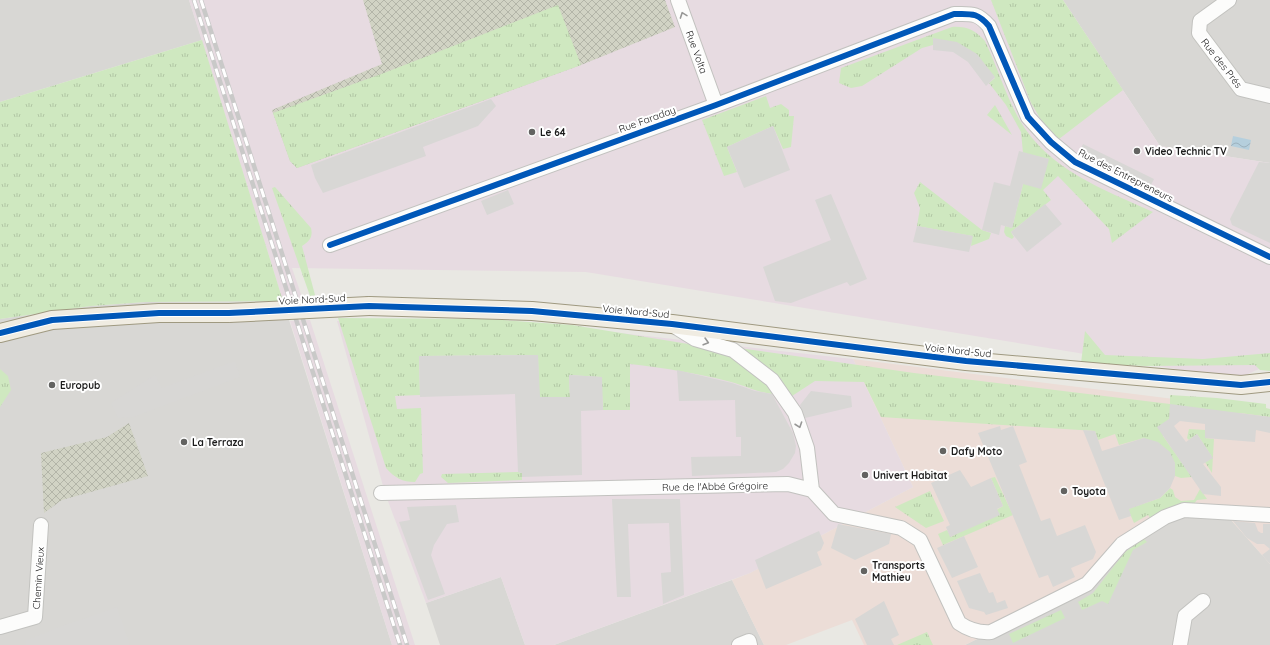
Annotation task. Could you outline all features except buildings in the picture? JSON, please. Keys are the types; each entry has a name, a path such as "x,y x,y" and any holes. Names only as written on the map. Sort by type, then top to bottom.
{"main road":[{"name":"Voie Nord-Sud","path":"0,333 52,320 159,313 229,313 369,306 532,311 672,324 966,361 1241,385 1270,382"},
{"name":"Voie Nord-Sud","path":"1241,385 1270,394"}],"street":[{"name":"Rue Volta","path":"678,0 716,105"},
{"name":"Rue des Prés","path":"1229,0 1200,22 1199,32 1241,89 1270,96"},
{"name":"Rue Faraday","path":"330,245 716,105 971,7"},
{"name":"Rue des Entrepreneurs","path":"971,7 989,26 1028,116 1051,142 1075,162 1270,257"},
{"path":"672,324 694,339 733,350 772,380 795,413 807,448 812,490 834,514 901,528 920,540 960,623 967,628 982,632 991,632 1087,584 1122,544 1165,517 1184,510 1270,514"},
{"name":"Rue de l'Abbé Grégoire","path":"381,493 788,484 812,490"},
{"name":"Chemin Vieux","path":"0,627 35,617 41,525"},
{"path":"1180,645 1185,616 1203,600"}],"shaded area":[{"path":"0,0 189,0 202,40 0,102"},
{"path":"189,0 1063,0 1160,146 1270,163 1270,364 1237,379 586,272 292,268 303,300 283,301"},
{"path":"363,0 665,0 675,27 581,65 297,168 290,161 272,110 382,64"},
{"path":"1063,0 1270,0 1270,163 1160,146"},
{"path":"933,38 957,42 977,54 995,77 986,86 968,62 953,52 933,50"},
{"path":"491,99 496,106 478,126 423,147 426,156 323,193 315,178 311,165"},
{"path":"773,126 790,170 744,188 727,147"},
{"path":"1083,144 1154,179 1149,189 1078,154"},
{"path":"1019,151 1049,159 1041,189 1023,184 1012,228 1001,225 999,235 982,230 994,182 1010,186"},
{"path":"1259,162 1270,163 1270,243 1232,225 1230,219"},
{"path":"508,190 514,204 487,215 481,201"},
{"path":"831,194 867,279 850,286 847,282 791,303 775,301 763,267 831,240 815,200"},
{"path":"1045,204 1062,224 1027,252 1011,232"},
{"path":"917,226 973,236 969,252 913,242"},
{"path":"283,301 392,645 0,645 0,319 91,306 145,302"},
{"path":"310,320 415,645 392,645 290,321"},
{"path":"337,321 592,330 853,359 913,487 750,573 554,645 525,645 501,577 426,603 385,493"},
{"path":"538,355 540,397 570,397 569,375 602,377 603,410 581,411 582,475 522,477 522,473 518,472 515,394 420,397 419,356"},
{"path":"853,359 1270,411 1270,564 1224,512 1184,510 1122,544 1087,584 965,645 864,645 852,620 786,645 764,645 732,580 750,573 913,487"},
{"path":"235,361 240,377 133,417 118,418 111,403 155,375 162,388"},
{"path":"677,370 732,383 755,391 772,394 793,433 796,446 795,453 789,463 783,469 776,472 692,476 691,457 741,456 741,437 736,437 735,400 679,401"},
{"path":"811,391 851,396 852,407 805,418 800,405"},
{"path":"1170,404 1270,417 1270,433 1256,430 1255,442 1205,438 1205,424 1180,421 1174,426 1186,442 1197,434 1213,458 1203,464 1221,487 1221,496 1203,494 1157,427 1169,419"},
{"path":"129,423 148,476 62,500 44,513 41,453 107,437"},
{"path":"1000,426 1001,430 1013,426 1027,462 1019,465 1041,521 1050,518 1057,536 1085,525 1096,552 1093,559 1071,568 1075,577 1053,587 1048,575 1039,578 978,433"},
{"path":"1083,430 1095,431 1102,451 1144,438 1158,442 1170,452 1175,463 1175,476 1170,488 1160,498 1129,509 1131,516 1119,520"},
{"path":"960,470 971,487 991,478 1003,506 997,509 1000,515 950,537 946,527 950,525 931,483"},
{"path":"612,499 680,499 684,595 663,604 661,573 671,572 669,523 628,524 631,597 617,597"},
{"path":"456,505 459,522 447,524 434,545 431,555 445,594 428,600 399,522 410,520 407,507"},
{"path":"1224,512 1270,564 1270,645 965,645 991,632 1165,517"},
{"path":"1233,521 1255,523 1258,531 1261,533 1263,533 1263,524 1270,524 1270,549 1264,544 1257,544 1247,538"},
{"path":"838,524 891,534 889,544 855,560 831,548"},
{"path":"819,531 824,543 821,550 817,552 822,565 766,589 755,560"},
{"path":"964,536 978,567 952,578 937,548"},
{"path":"1270,549 1270,564 1262,555"},
{"path":"980,573 989,593 993,592 997,603 1005,600 1008,608 986,615 984,612 969,608 957,581"},
{"path":"501,577 525,645 440,645 426,603"},
{"path":"732,580 764,645 554,645"},
{"path":"884,601 899,635 891,639 894,645 867,645 855,619"},
{"path":"117,607 130,645 26,645 25,641 54,629"}],"green space":[{"path":"991,0 1063,0 1123,90 1059,139 1044,125 1031,103"},
{"path":"558,5 581,65 297,168 290,161 273,113 384,73"},
{"path":"952,27 962,27 970,30 978,34 985,41 1009,100 1019,119 1031,137 1045,152 1061,165 1096,186 1153,212 1112,243 1109,229 1058,176 1043,190 1051,200 1011,232 1014,237 1012,239 1006,236 1004,232 1005,226 1012,228 1023,184 1049,159 1023,153 1021,132 1006,105 989,83 995,78 933,38 933,45 922,48 862,86 851,88 839,83 841,68"},
{"path":"202,40 283,301 145,302 91,306 0,319 0,102"},
{"path":"766,96 770,108 781,104 789,110 789,116 794,116 791,147 783,149 773,126 727,147 737,172 724,176 702,120"},
{"path":"995,105 1012,135 987,115"},
{"path":"920,182 982,230 991,233 989,239 971,246 972,236 917,226 920,208 914,193"},
{"path":"275,187 311,228 312,234 310,238 302,246 315,295 310,296 272,188"},
{"path":"338,318 488,319 572,325 713,348 730,354 771,386 772,394 706,376 630,364 630,410 603,410 601,377 569,375 570,397 539,397 538,355 419,356 420,395 395,396 397,409 421,408 423,473 420,474 415,482 406,481 396,477 386,468"},
{"path":"1085,331 1105,355 1203,359 1270,353 1270,371 1260,370 1255,365 1146,366 1081,363"},
{"path":"739,348 914,373 1170,404 1170,395 1217,398 1266,404 1266,408 1270,409 1270,417 1240,413 1169,419 1163,436 1192,477 1181,478 1175,476 1175,463 1144,438 1119,445 1115,434 1098,440 1095,431 881,417 864,382 815,381 792,396 782,381 769,369"},
{"path":"0,369 8,376 11,390 0,407"},
{"path":"1189,429 1205,430 1205,438 1214,439 1212,473 1205,462 1212,457 1197,434 1189,440 1187,438"},
{"path":"522,473 522,480 448,483 441,477 442,474"},
{"path":"995,477 1013,515 943,545 938,534 947,530 951,537 1003,506 991,478"},
{"path":"1170,488 1173,490 1175,497 1181,501 1194,500 1200,489 1207,499 1197,500 1193,505 1151,519 1148,515 1134,523 1128,509 1160,498"},
{"path":"930,491 944,521 926,528 895,507"},
{"path":"1144,539 1147,542 1133,550 1108,604 1102,601 1082,610 1078,602 1093,593 1125,552"},
{"path":"1061,610 1065,618 1013,643 1009,634"},
{"path":"927,632 933,645 897,645"}],"water":[{"path":"1233,136 1251,140 1249,150 1231,146"}],"railway":[{"path":"194,0 400,645"},
{"path":"201,0 407,645"}],"cycle path":[{"path":"330,245 716,105 954,14 965,14 977,16 985,21 989,26 1028,117 1051,142 1075,162 1270,257"},
{"path":"0,333 52,320 159,313 229,313 369,306 532,311 672,324 966,361 1241,385 1270,382"}],"place":[{"name":"Le 64","path":"532,132"},
{"name":"Video Technic TV","path":"1137,151"},
{"name":"Europub","path":"52,385"},
{"name":"La Terraza","path":"184,442"},
{"name":"Dafy Moto","path":"943,451"},
{"name":"Univert Habitat","path":"865,475"},
{"name":"Toyota","path":"1064,491"},
{"name":"Transports Mathieu","path":"864,571"}]}
